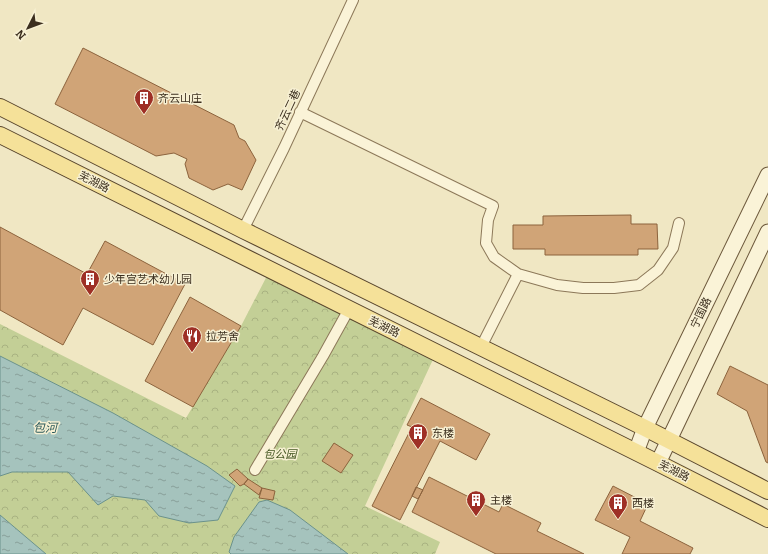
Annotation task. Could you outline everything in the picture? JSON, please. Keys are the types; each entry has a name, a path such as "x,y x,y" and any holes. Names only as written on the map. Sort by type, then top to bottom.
{"main road":[{"path":"0,106 243,230 645,428 768,491"},
{"name":"芜湖路","path":"0,135 768,519"},
{"name":"宁国路","path":"636,452 645,428 768,175"},
{"path":"658,463 768,232"}],"street":[{"name":"齐云二巷","path":"243,230 284,148 352,0"},
{"path":"300,112 493,206 488,220 486,243 494,258 518,274 557,285 584,288 614,288 639,285 658,270 673,248 679,223"},
{"path":"481,347 518,274"},
{"path":"255,470 323,356 348,309"}],"green space":[{"name":"包公园","path":"270,270 436,353 365,506 440,542 435,554 0,554 0,324 186,418 241,326"}],"water":[{"name":"包河","path":"0,356 113,413 207,466 235,486 218,520 189,523 159,516 145,500 113,496 98,505 68,472 12,472 0,476"},
{"path":"267,500 290,510 348,554 231,554 229,552 234,537 259,502"},
{"path":"0,515 46,554 0,554"}],"building":[{"name":"齐云山庄","path":"83,48 234,125 239,138 245,141 256,160 242,190 228,184 213,190 189,178 185,164 187,159 174,153 156,156 55,104"},
{"path":"631,215 631,224 657,224 658,249 638,249 638,255 545,255 545,249 513,249 513,225 543,225 543,216"},
{"name":"少年宫艺术幼儿园","path":"0,227 87,274 105,241 185,284 153,345 83,308 63,345 0,310"},
{"name":"拉芳舍","path":"190,297 241,326 193,407 145,381"},
{"path":"730,366 768,385 768,463 766,462 747,411 717,394"},
{"name":"东楼","path":"421,398 490,434 476,460 440,441 400,520 372,506 412,427 407,425"},
{"path":"334,443 353,455 341,473 322,461"},
{"path":"237,469 248,479 240,486 229,475"},
{"name":"主楼","path":"429,477 499,512 503,504 541,523 537,531 584,554 496,554 412,512"},
{"path":"248,479 262,488 259,495 244,484"},
{"name":"西楼","path":"613,486 648,504 640,521 693,548 690,554 622,554 630,537 595,520"},
{"path":"416,487 423,490 418,499 412,496"},
{"path":"262,488 275,491 273,500 259,498"}],"place":[{"name":"齐云山庄","path":"144,115"},
{"name":"少年宫艺术幼儿园","path":"90,296"},
{"name":"拉芳舍","path":"192,353"},
{"name":"东楼","path":"418,450"},
{"name":"主楼","path":"476,517"},
{"name":"西楼","path":"618,520"}]}
